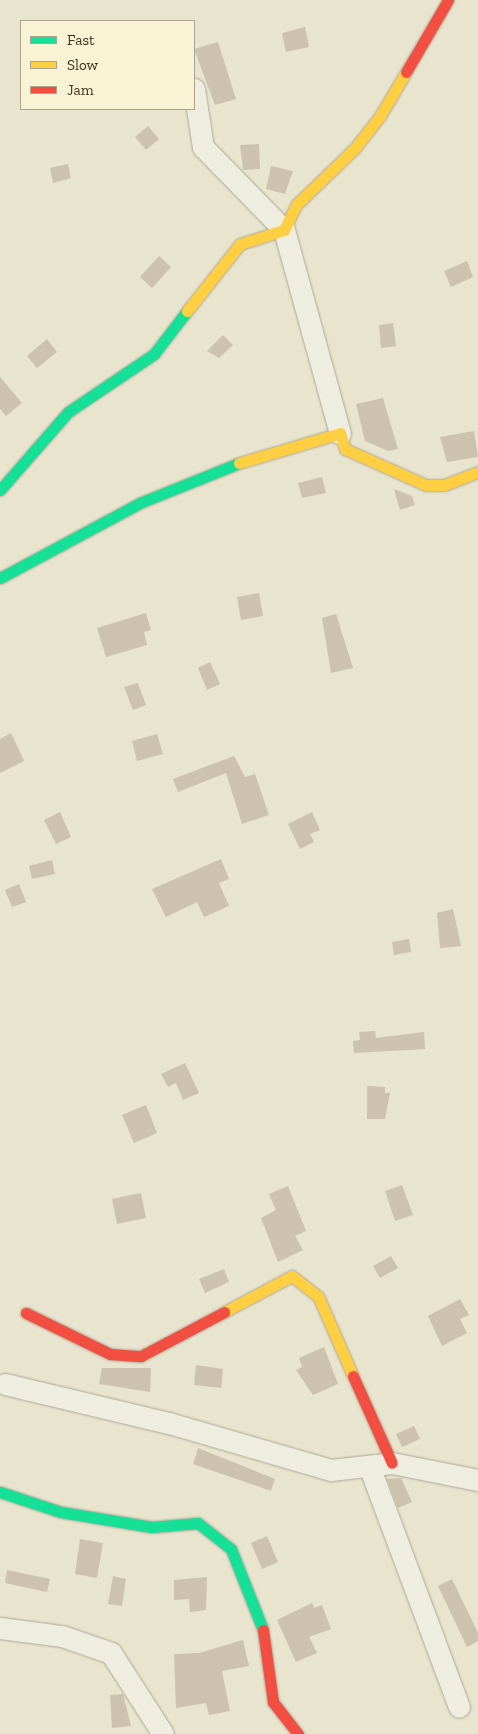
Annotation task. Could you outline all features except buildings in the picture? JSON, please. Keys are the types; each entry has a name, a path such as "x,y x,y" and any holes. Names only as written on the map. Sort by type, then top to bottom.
{"street":[{"path":"0,490 68,412 154,354 240,244 284,230 296,205 355,148 380,116 448,0"},
{"path":"195,95 204,147 284,230 345,449 426,485 444,485 478,472"},
{"path":"2,573 142,502 215,470 340,433"},
{"path":"26,1312 110,1354 140,1356 292,1276 318,1296 392,1464"},
{"path":"5,1384 169,1423 331,1470 392,1464 478,1480"},
{"path":"369,1466 458,1707"},
{"path":"0,1492 61,1512 152,1527 198,1523 212,1533 231,1549 261,1617 274,1702 298,1734"},
{"path":"0,1628 62,1636 111,1652 163,1734"}],"traffic: fast":[{"path":"0,490 68,412 154,354 187,311"},
{"path":"0,578 142,502 239,463"},
{"path":"0,1492 61,1512 152,1527 198,1523 231,1549 263,1630"}],"traffic: slow":[{"path":"187,311 240,244 284,230 296,205 355,148 380,116 406,72"},
{"path":"239,463 340,433 345,449 426,485 444,485 478,472"},
{"path":"224,1312 292,1276 318,1296 353,1376"}],"traffic: jam":[{"path":"406,72 448,0"},
{"path":"26,1313 110,1354 141,1356 224,1312"},
{"path":"353,1376 392,1463"},
{"path":"263,1630 273,1702 298,1734"}]}
